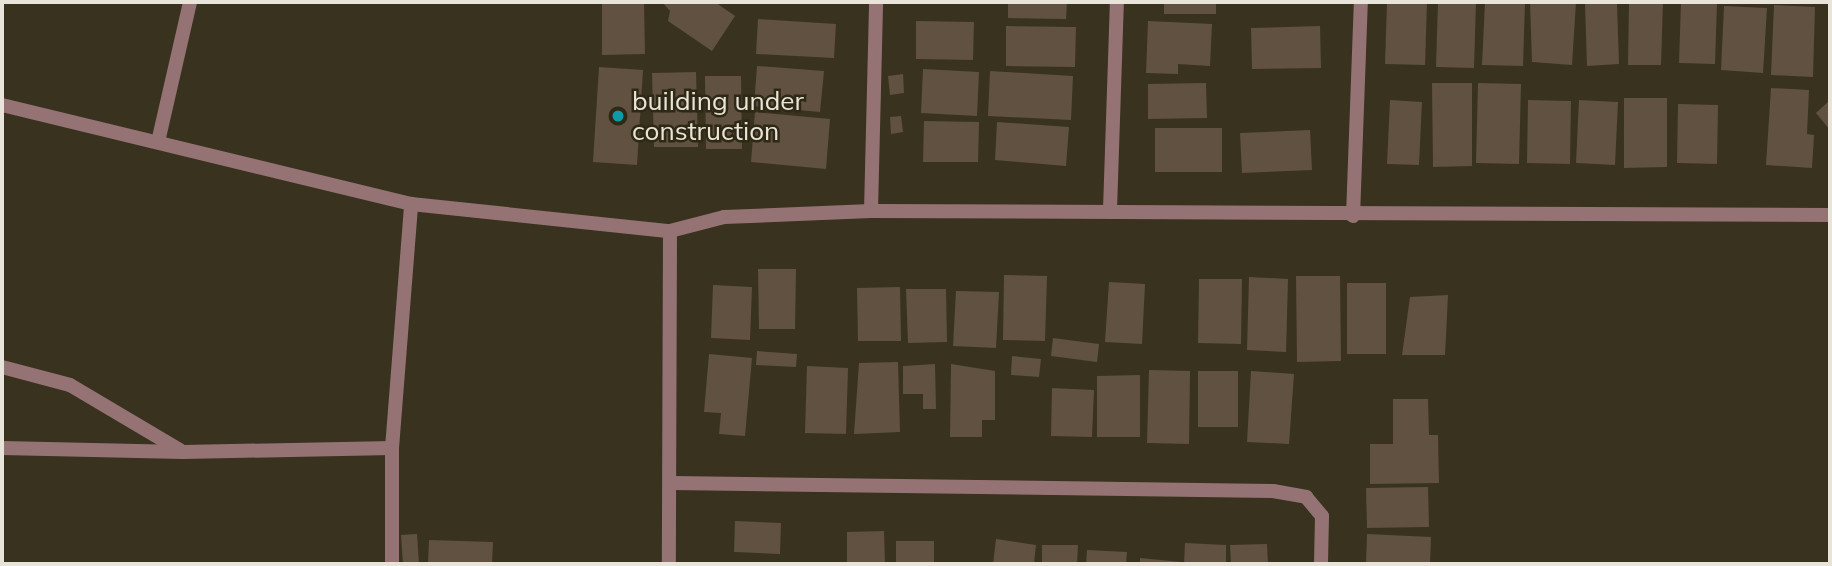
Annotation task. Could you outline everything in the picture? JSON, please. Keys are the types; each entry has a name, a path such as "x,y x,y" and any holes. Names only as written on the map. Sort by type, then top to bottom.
{"street":[{"path":"158,142 190,2"},
{"path":"871,211 876,2"},
{"path":"1111,210 1117,2"},
{"path":"1353,216 1361,2"},
{"path":"2,105 411,204 670,231 724,218 871,211 1111,210 1353,216 1830,215"},
{"path":"391,564 392,448 411,204"},
{"path":"669,564 672,484 670,231"},
{"path":"2,368 70,385 183,452"},
{"path":"2,448 183,452 392,448"},
{"path":"672,484 1273,491 1306,497 1322,516 1321,564"}],"building":[{"path":"602,2 644,2 645,54 602,55"},
{"path":"662,2 715,2 735,16 712,51 668,21 670,11"},
{"path":"1008,2 1067,2 1066,19 1008,18"},
{"path":"1164,2 1216,2 1216,14 1164,14"},
{"path":"1387,2 1427,2 1425,65 1385,64"},
{"path":"1438,2 1476,2 1474,68 1436,67"},
{"path":"1485,2 1525,2 1523,66 1482,65"},
{"path":"1530,2 1576,2 1572,65 1532,62"},
{"path":"1629,2 1663,2 1661,65 1628,65"},
{"path":"1681,2 1717,3 1715,64 1679,63"},
{"path":"1617,3 1619,64 1587,66 1585,4"},
{"path":"1774,5 1815,7 1813,77 1771,75"},
{"path":"1724,6 1767,8 1763,73 1721,70"},
{"path":"758,19 836,24 834,58 756,54"},
{"path":"916,21 974,22 973,60 916,59"},
{"path":"1148,21 1212,24 1210,66 1178,64 1178,74 1146,73"},
{"path":"1006,26 1076,27 1075,67 1006,66"},
{"path":"1320,26 1321,68 1252,69 1251,28"},
{"path":"757,66 824,71 820,112 754,106"},
{"name":"building under construction","path":"599,67 643,70 637,165 593,162"},
{"path":"923,69 979,72 977,116 921,113"},
{"path":"990,71 1073,76 1071,120 988,116"},
{"path":"696,72 698,147 654,147 652,73"},
{"path":"903,74 904,93 890,95 888,76"},
{"path":"705,76 741,76 742,149 706,149"},
{"path":"1206,83 1207,118 1148,119 1148,84"},
{"path":"1432,83 1472,83 1472,166 1433,167"},
{"path":"1478,83 1521,84 1519,164 1476,163"},
{"path":"1771,88 1809,90 1807,134 1814,135 1812,168 1766,165"},
{"path":"1624,98 1667,98 1667,167 1624,168"},
{"path":"1390,100 1422,102 1419,165 1387,164"},
{"path":"1528,100 1571,101 1570,164 1527,163"},
{"path":"1579,100 1618,102 1615,165 1576,163"},
{"path":"1830,100 1830,130 1816,113"},
{"path":"1678,104 1718,105 1717,164 1677,163"},
{"path":"755,112 830,119 826,169 751,162"},
{"path":"901,116 903,132 891,134 890,117"},
{"path":"924,121 979,122 978,162 923,162"},
{"path":"997,122 1069,127 1066,166 995,160"},
{"path":"1155,128 1222,128 1222,172 1155,172"},
{"path":"1310,130 1312,170 1242,173 1240,133"},
{"path":"758,269 796,269 795,329 759,329"},
{"path":"1004,275 1047,276 1045,341 1003,340"},
{"path":"1296,276 1340,276 1341,361 1297,362"},
{"path":"1249,277 1288,279 1286,352 1247,350"},
{"path":"1199,279 1242,279 1241,344 1198,343"},
{"path":"1109,282 1145,284 1142,344 1105,342"},
{"path":"1347,283 1386,283 1386,354 1347,354"},
{"path":"713,285 752,287 750,340 711,338"},
{"path":"900,287 901,341 858,341 857,288"},
{"path":"906,289 946,289 947,342 908,343"},
{"path":"956,291 999,292 996,348 953,346"},
{"path":"1448,295 1445,355 1402,355 1410,297"},
{"path":"1053,338 1099,344 1097,362 1051,356"},
{"path":"757,351 797,354 796,367 756,365"},
{"path":"709,354 752,358 745,436 719,434 721,413 704,412"},
{"path":"1012,356 1041,359 1039,377 1011,375"},
{"path":"898,362 900,432 854,434 859,363"},
{"path":"935,364 936,409 923,409 923,394 903,394 903,366"},
{"path":"951,364 995,371 995,420 982,420 982,437 950,437"},
{"path":"807,366 848,368 846,434 805,433"},
{"path":"1149,370 1190,371 1189,444 1147,443"},
{"path":"1198,371 1238,371 1238,427 1198,427"},
{"path":"1251,371 1294,374 1289,444 1247,442"},
{"path":"1140,375 1140,437 1097,437 1097,376"},
{"path":"1052,388 1094,390 1092,437 1051,436"},
{"path":"1393,399 1428,399 1429,435 1438,435 1439,483 1370,484 1370,444 1393,444"},
{"path":"1428,487 1429,527 1367,528 1366,488"},
{"path":"735,521 781,523 780,554 734,552"},
{"path":"884,531 885,564 847,564 847,532"},
{"path":"417,534 419,564 403,564 401,535"},
{"path":"1367,534 1431,537 1430,564 1366,564"},
{"path":"996,539 1036,545 1034,564 993,564"},
{"path":"429,540 493,542 492,564 428,564"},
{"path":"896,541 934,541 934,564 896,564"},
{"path":"1185,543 1226,545 1226,564 1184,564"},
{"path":"1267,544 1268,564 1231,564 1230,545"},
{"path":"1042,545 1078,545 1077,564 1042,564"},
{"path":"1087,550 1127,552 1126,564 1086,564"},
{"path":"1140,558 1182,562 1182,564 1140,564"}],"place":[{"name":"building under construction","path":"618,116"}]}
